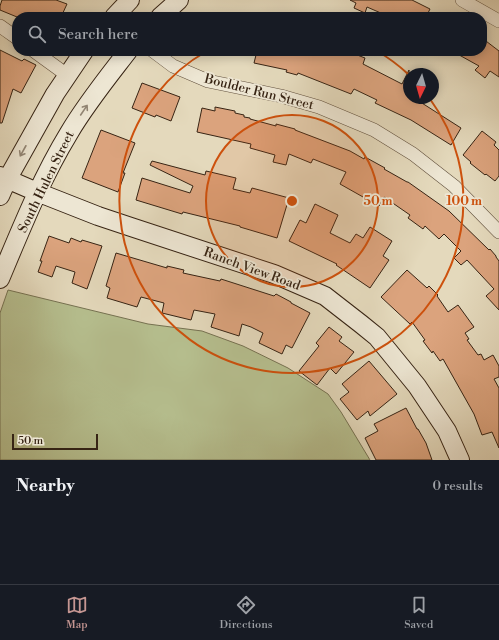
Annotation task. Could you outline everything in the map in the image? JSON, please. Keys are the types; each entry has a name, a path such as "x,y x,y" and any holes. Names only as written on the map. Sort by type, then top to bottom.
{"street":[{"path":"119,12 130,0"},
{"path":"166,12 179,0"},
{"path":"462,0 482,12"},
{"path":"487,15 499,22"},
{"path":"0,26 12,34"},
{"path":"41,56 67,75"},
{"path":"0,196 4,177 67,75 80,56"},
{"name":"South Hulen Street","path":"0,279 37,192 53,161 81,114 124,56"},
{"name":"Boulder Run Street","path":"160,56 173,66 208,81 281,96 318,107 374,130 413,154 454,186 499,232"},
{"name":"Ranch View Road","path":"4,177 37,192 131,228 274,274 325,296 377,337 417,386 447,431 460,460"}],"green space":[{"path":"8,290 148,324 202,331 243,346 288,368 328,394 341,412 370,460 0,460 0,313"}],"building":[{"path":"2,0 56,0 67,4 63,12 12,12 12,15 0,10"},
{"path":"350,0 412,0 430,9 428,12 378,12 367,7 365,12 363,12 354,8 356,3"},
{"path":"487,42 499,51 499,77 490,71 485,78 475,70 479,66 461,56 487,56"},
{"path":"0,50 22,61 24,59 36,65 21,93 13,89 2,123 0,123"},
{"path":"256,56 360,56 365,58 363,64 402,84 403,82 403,104 423,104 461,128 451,145 411,120 375,103 377,100 354,89 351,94 298,73 297,75 286,72 287,70 254,63"},
{"path":"142,83 180,97 171,121 156,115 155,117 132,108"},
{"path":"215,107 235,111 235,113 244,115 244,117 250,119 295,129 350,151 364,159 365,157 408,182 449,211 489,250 490,249 499,261 499,310 486,296 494,289 467,260 461,265 454,258 461,251 444,234 439,239 425,226 423,229 408,218 410,215 384,197 379,206 340,184 346,172 313,159 311,163 289,154 286,165 273,162 275,155 250,148 251,144 197,132 202,108 215,111"},
{"path":"101,130 135,143 123,173 125,173 118,192 82,178"},
{"path":"482,131 496,142 494,145 499,150 499,176 495,181 470,163 471,162 463,155"},
{"path":"152,161 205,175 206,171 236,178 233,189 250,193 252,188 289,198 277,238 240,226 183,212 182,214 136,200 142,178 190,193 193,186 150,165"},
{"path":"315,204 338,215 330,233 350,243 356,234 363,238 370,227 392,241 383,256 389,260 370,288 336,265 337,264 289,241 300,220 306,223"},
{"path":"49,236 69,243 71,238 81,242 82,240 102,246 87,289 72,283 75,272 56,266 52,277 38,272 42,261 40,261"},
{"path":"116,253 167,268 167,266 184,270 183,273 220,281 221,279 274,296 276,294 310,313 292,348 286,345 282,354 259,343 263,333 251,327 242,324 239,336 211,327 215,314 194,310 191,320 162,313 164,303 141,297 137,307 107,298 110,288 106,286"},
{"path":"407,270 427,288 429,286 438,295 437,296 448,312 458,305 474,327 465,333 469,339 467,340 478,355 481,354 484,360 493,355 499,366 499,377 494,379 499,388 499,448 492,432 482,435 474,414 443,359 440,361 433,351 432,353 412,322 410,324 381,297"},
{"path":"329,327 342,337 339,341 354,352 336,374 330,368 317,385 299,371 319,346 316,343"},
{"path":"369,361 397,394 370,416 368,411 357,420 340,399 349,392 342,384"},
{"path":"406,408 426,443 432,460 376,460 365,438 378,431 374,424"}]}
